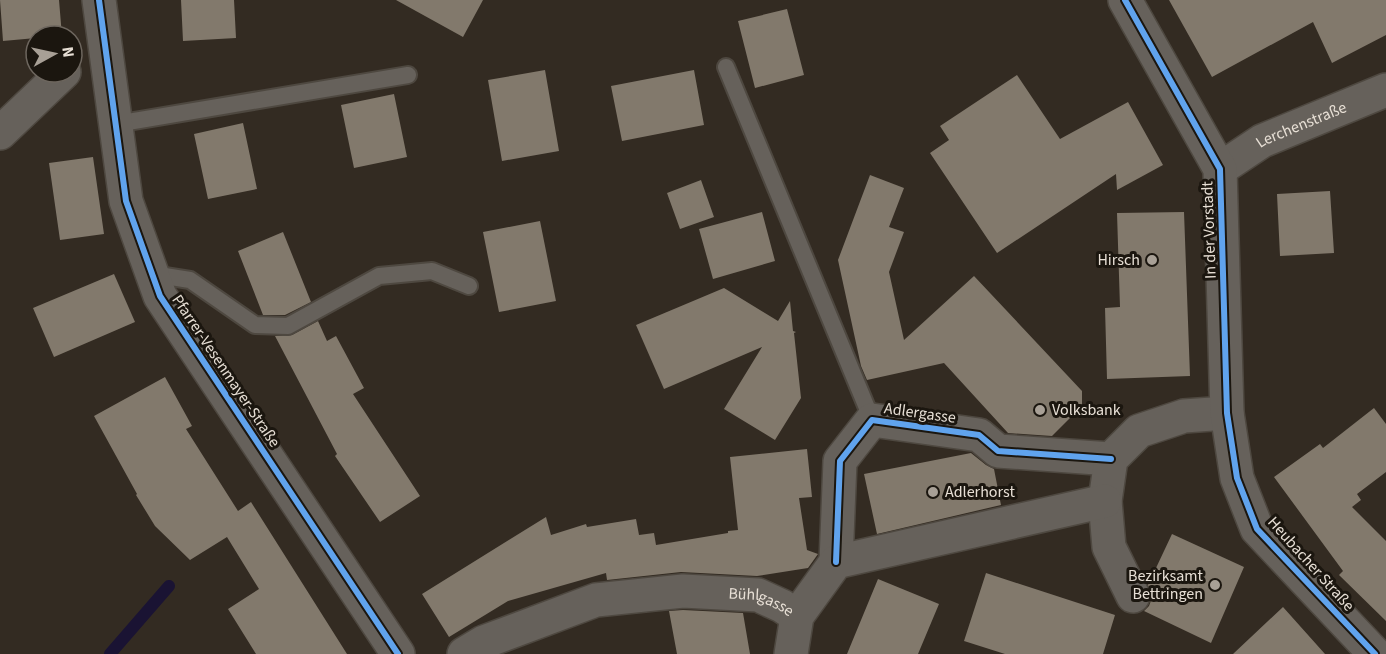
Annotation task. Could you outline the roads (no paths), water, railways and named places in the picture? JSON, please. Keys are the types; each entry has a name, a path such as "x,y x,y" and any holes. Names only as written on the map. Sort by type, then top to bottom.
{"street":[{"name":"Pfarrer-Vesenmayer-Straße","path":"99,0 126,201 160,296 398,654"},
{"name":"In der Vorstadt","path":"1125,0 1220,169 1227,413"},
{"path":"84,53 103,35"},
{"path":"0,133 51,84"},
{"name":"Lerchenstraße","path":"1220,169 1262,141 1386,90"},
{"path":"1133,596 1109,547 1105,501 1111,459 1139,431 1184,416 1227,413"},
{"name":"Heubacher Straße","path":"1227,413 1237,478 1257,529 1376,654"},
{"name":"Adlergasse","path":"836,562 840,461 873,420 979,435 998,451 1111,459"},
{"path":"836,562 1105,501"},
{"name":"Bühlgasse","path":"464,654 484,642 596,600 683,591 758,595 782,606 796,616 836,562"},
{"path":"791,654 796,616"}],"lane":[{"name":"Adlergasse","path":"726,66 873,420"},
{"path":"116,124 408,75"},
{"path":"152,274 190,280 255,325 288,326 379,276 432,271 469,286"}],"waterway":[{"path":"110,654 169,586"}],"place":[{"name":"Hirsch","path":"1152,260"},
{"name":"Volksbank","path":"1040,410"},
{"name":"Adlerhorst","path":"933,492"},
{"name":"Bezirksamt Bettringen","path":"1215,585"}]}
